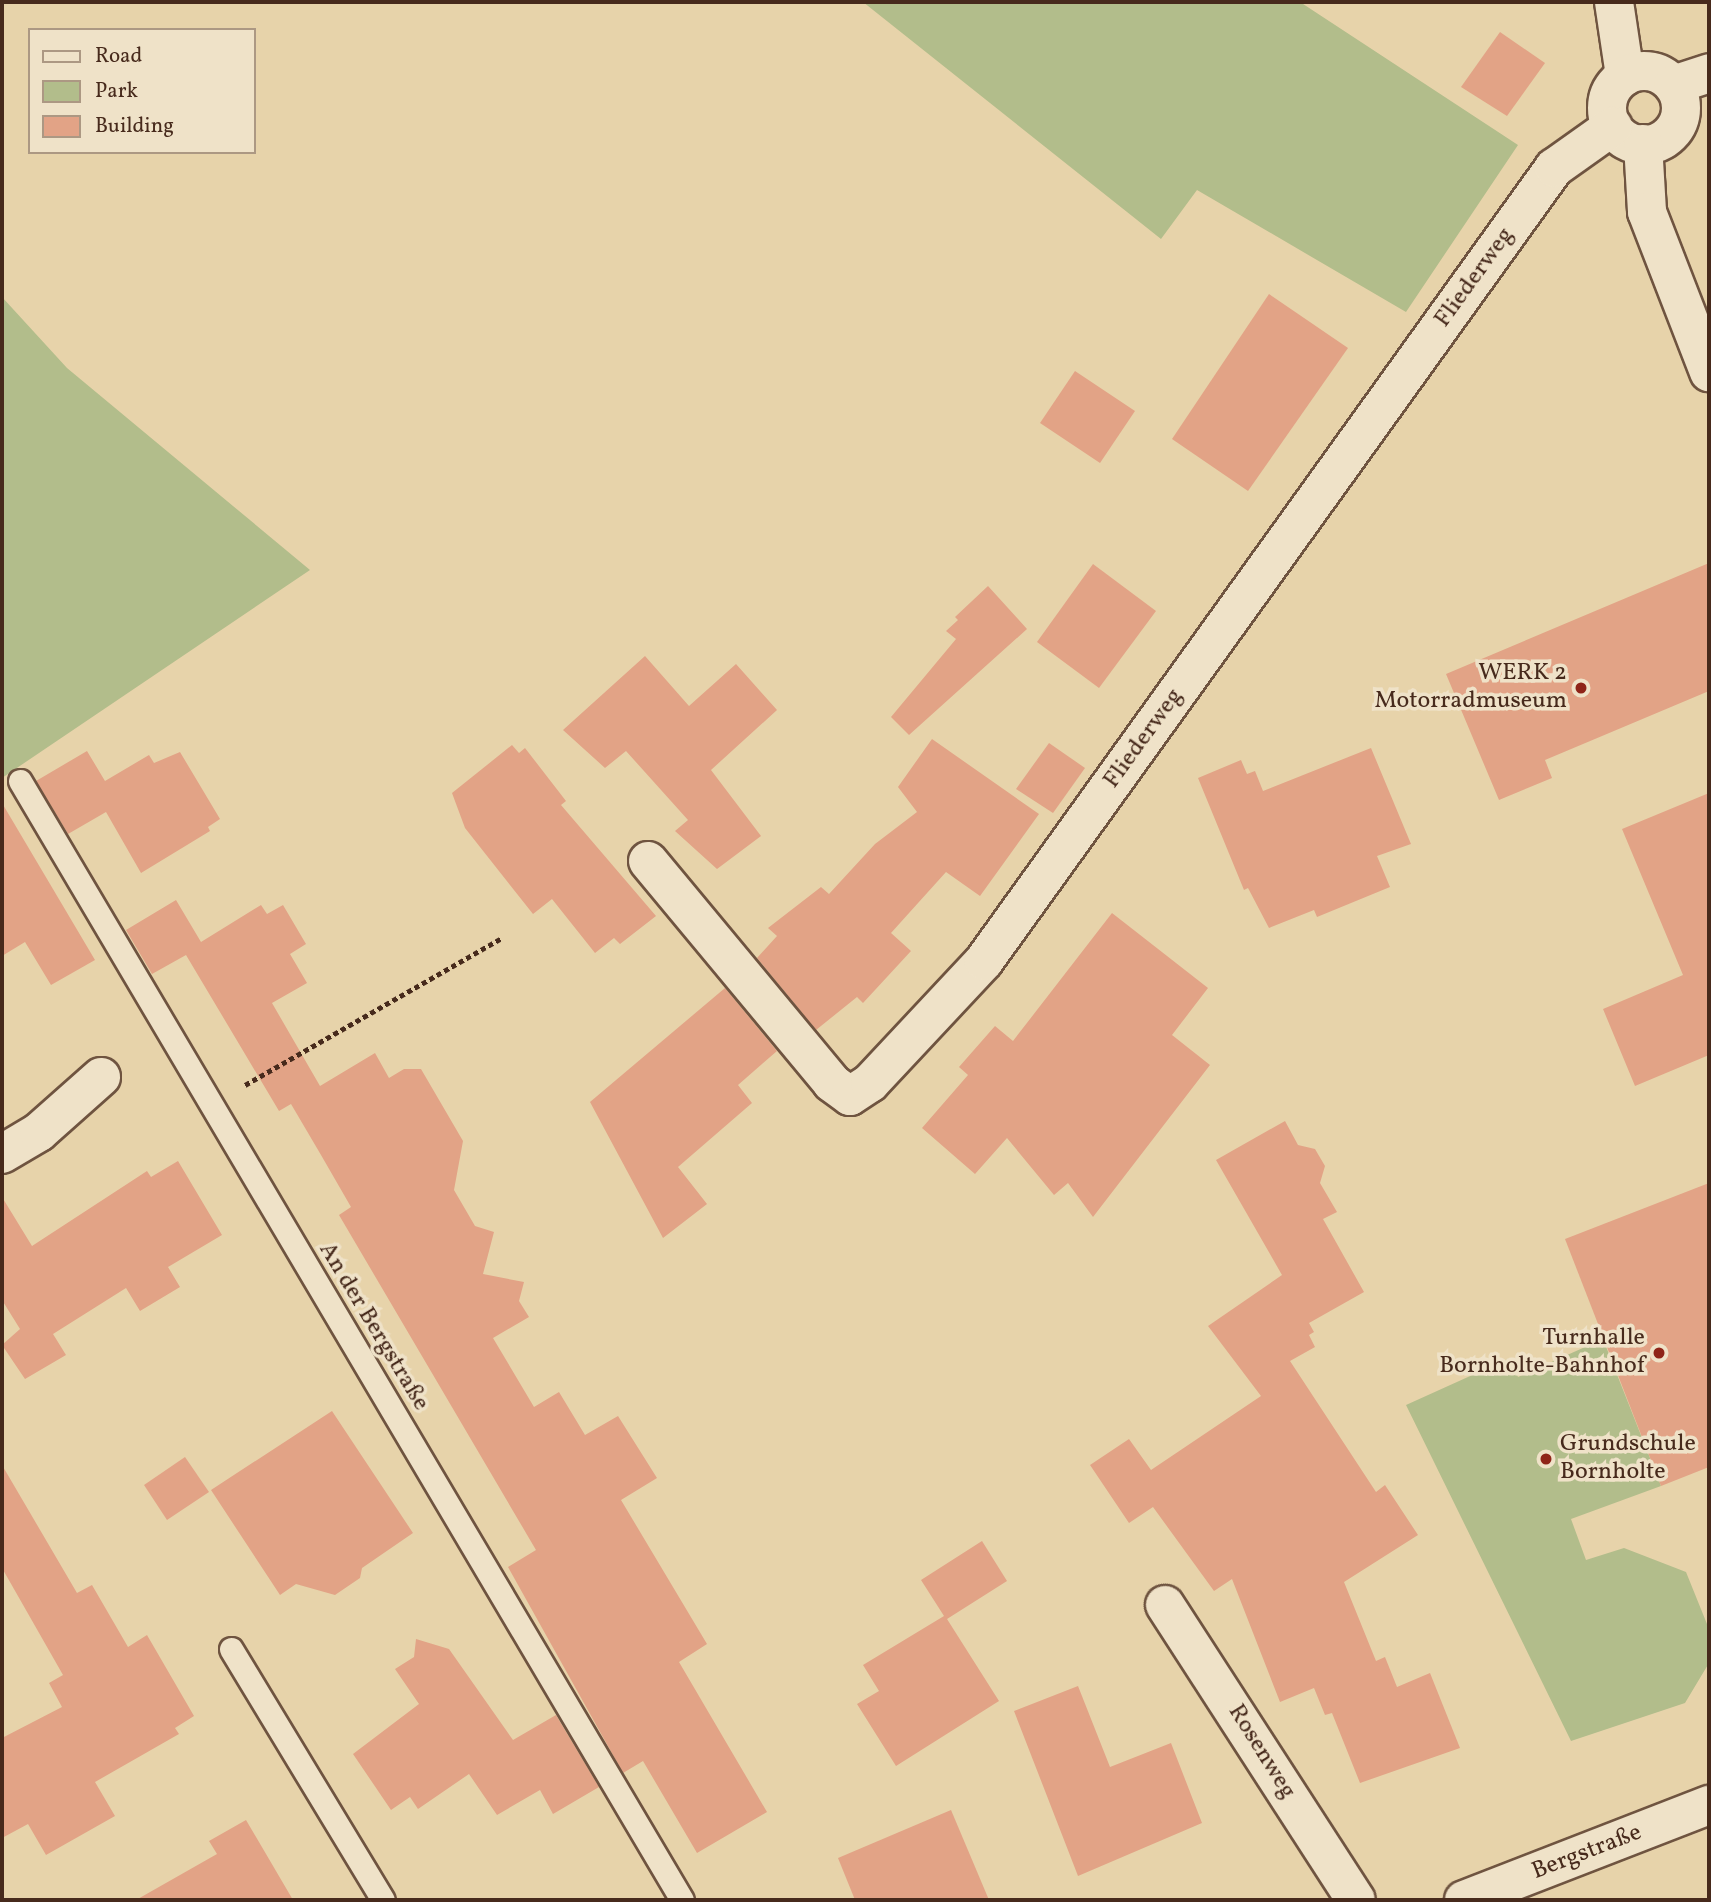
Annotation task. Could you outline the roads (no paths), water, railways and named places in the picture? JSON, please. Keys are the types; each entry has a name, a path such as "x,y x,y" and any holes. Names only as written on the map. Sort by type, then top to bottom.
{"street":[{"path":"1614,2 1625,76"},
{"path":"1628,135 1666,138 1675,128 1681,103 1673,85 1656,73 1642,71 1625,76 1610,93 1607,106 1628,135 1647,212 1709,372"},
{"path":"1673,85 1709,73"},
{"name":"Fliederweg","path":"648,861 832,1083 850,1096 870,1083 984,961 1554,168 1628,135"},
{"path":"2,1154 39,1132 101,1077"},
{"name":"Rosenweg","path":"1165,1605 1356,1900"},
{"name":"Bergstraße","path":"1464,1900 1709,1805"}],"lane":[{"name":"An der Bergstraße","path":"20,781 682,1900"},
{"path":"231,1649 383,1900"}],"place":[{"name":"WERK 2 Motorradmuseum","path":"1581,688"},
{"name":"Turnhalle Bornholte-Bahnhof","path":"1659,1353"},
{"name":"Grundschule Bornholte","path":"1546,1459"}]}
